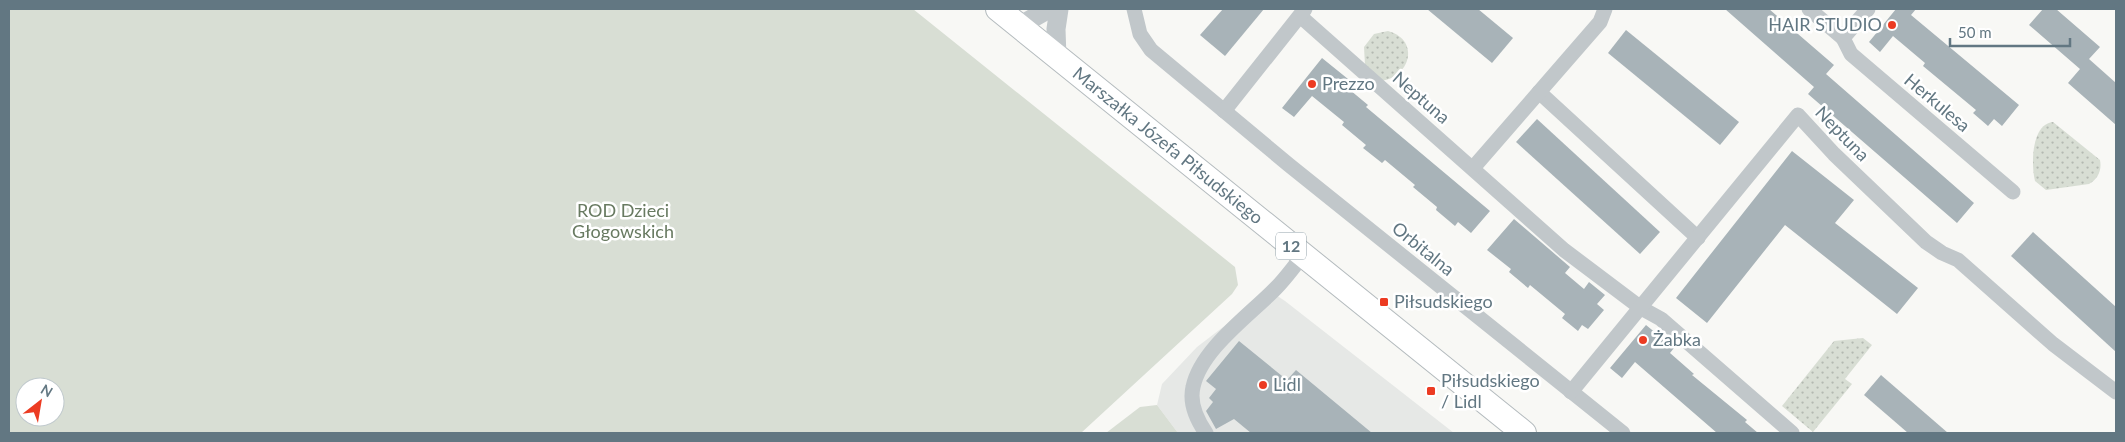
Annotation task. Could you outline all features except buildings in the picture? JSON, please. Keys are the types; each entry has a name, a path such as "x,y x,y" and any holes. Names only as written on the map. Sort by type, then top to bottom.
{"main road":[{"name":"Marszałka Józefa Piłsudskiego","path":"998,9 1021,17 1057,58 1524,433"}],"street":[{"path":"1021,17 1049,9"},
{"path":"1057,58 1056,29 1059,9"},
{"name":"Orbitalna","path":"1134,9 1140,34 1151,50 1623,433"},
{"path":"1473,168 1600,22 1605,9"},
{"name":"Herkulesa","path":"1808,9 1842,38 1851,54 2013,192"},
{"path":"1842,38 1868,9"},
{"path":"1224,111 1303,13"},
{"name":"Neptuna","path":"1303,13 1564,250 1641,308 1661,319 1792,433"},
{"path":"1538,92 1698,238"},
{"name":"Neptuna","path":"1571,392 1798,115 1834,154 1935,249 1958,260 2053,344 2116,392"},
{"path":"1206,433 1194,411 1192,398 1192,387 1198,372 1228,335 1277,288 1303,256"}],"shaded area":[{"path":"1270,291 1454,433 1178,433 1157,405 1162,384 1197,347"}],"green space":[{"name":"ROD Dzieci Głogowskich","path":"9,9 913,9 1235,267 1238,285 1232,294 1081,433 9,433"},
{"path":"1388,31 1405,42 1408,50 1408,59 1398,74 1390,79 1379,81 1365,65 1364,47 1374,34"},
{"path":"2053,122 2100,160 2099,174 2089,184 2046,190 2035,181 2033,165 2034,146 2040,130 2046,124"},
{"path":"1863,338 1872,345 1845,379 1852,384 1813,432 1782,406 1834,341"},
{"path":"1157,405 1178,433 1106,433 1140,407"}],"place":[{"name":"HAIR STUDIO","path":"1892,25"},
{"name":"Prezzo","path":"1312,84"},
{"name":"Piłsudskiego","path":"1384,302"},
{"name":"Żabka","path":"1643,340"},
{"name":"Lidl","path":"1263,385"},
{"name":"Piłsudskiego / Lidl","path":"1431,391"}]}
